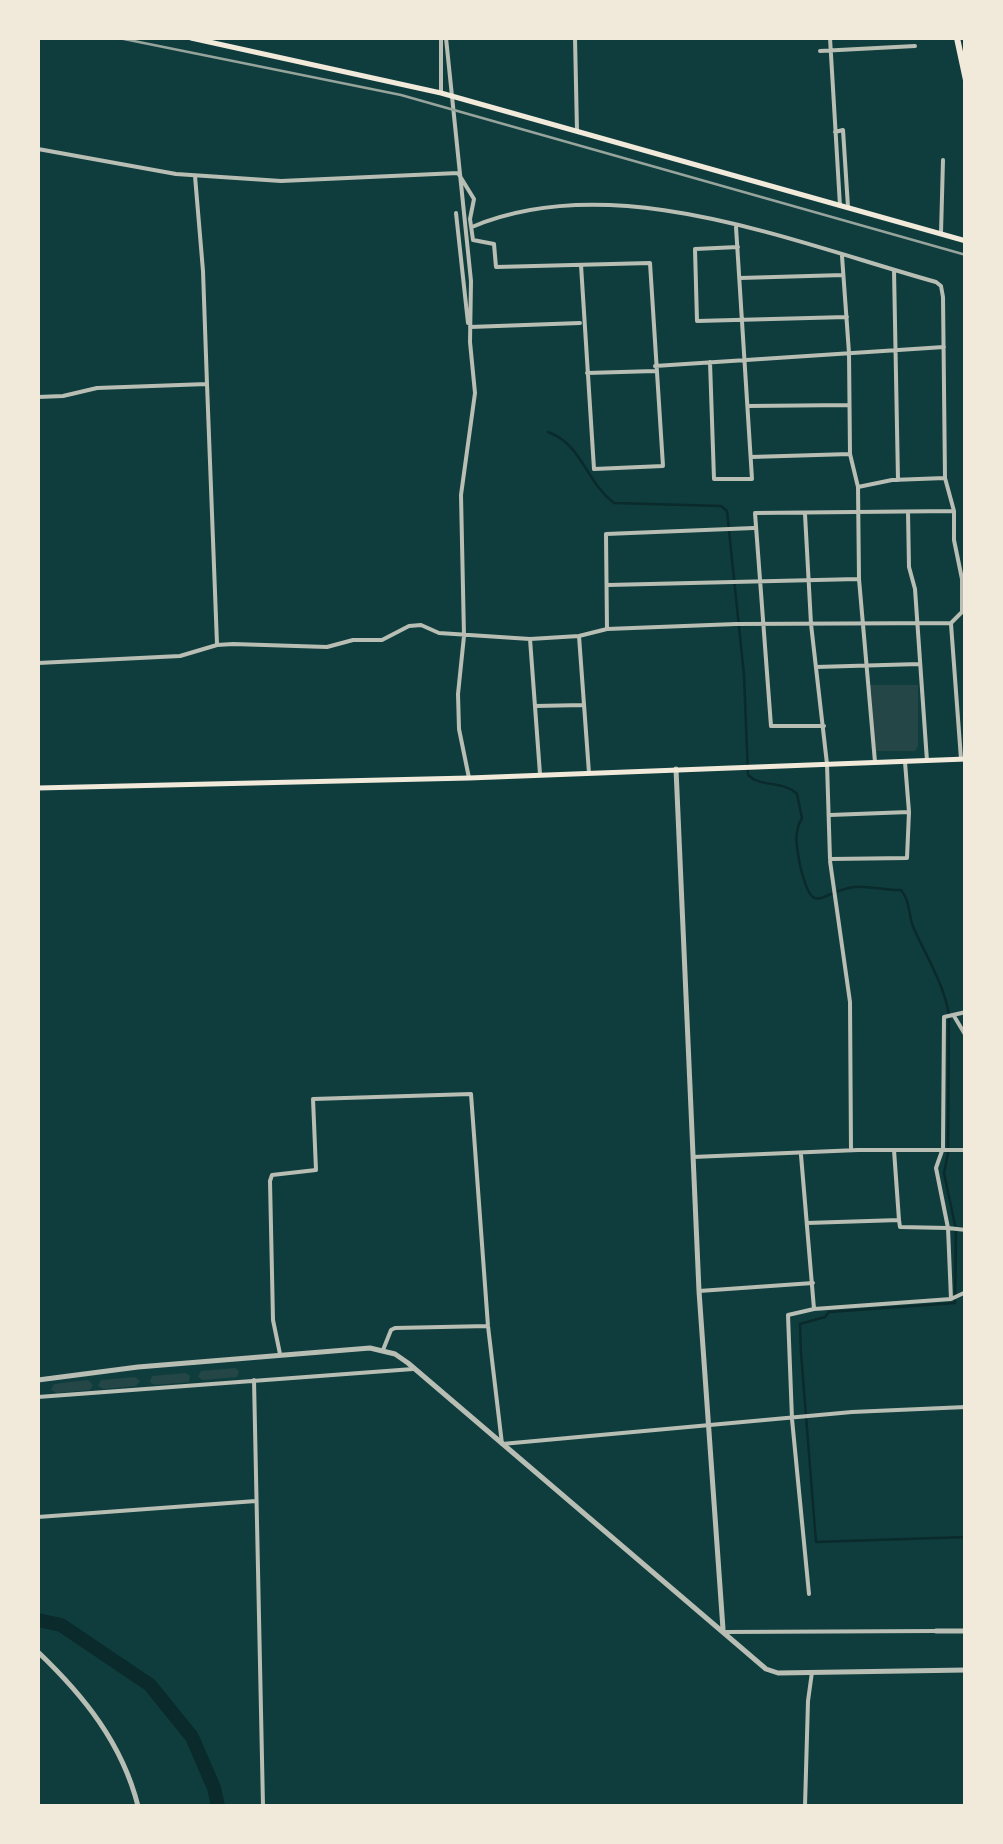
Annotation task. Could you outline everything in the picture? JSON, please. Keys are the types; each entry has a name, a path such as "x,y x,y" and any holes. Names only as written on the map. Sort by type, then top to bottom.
{"main road":[{"path":"191,38 442,94 966,240"},
{"path":"957,38 966,80"},
{"path":"38,788 469,778 963,759"}],"street":[{"path":"442,94 444,38"},
{"path":"444,38 471,281 470,327"},
{"path":"575,38 577,131"},
{"path":"830,38 840,206"},
{"path":"820,51 914,46"},
{"path":"835,132 843,130 848,208"},
{"path":"38,149 194,176 281,181 458,172 474,199 473,240 494,244 496,267 650,262 663,466 594,469 580,265"},
{"path":"941,234 942,160"},
{"path":"194,176 217,646"},
{"path":"38,663 180,656 217,646 327,647 353,640 382,640 408,626 421,625 438,633 530,639 608,630 763,623 950,623 962,612 964,579 945,478 941,286 894,270 678,214 591,204 517,211 472,227"},
{"path":"456,212 470,327 474,405 461,495 464,636 458,694 459,729 469,778"},
{"path":"710,362 714,479 752,479 736,227"},
{"path":"738,248 695,249 696,321 847,317"},
{"path":"842,256 849,354 850,454 858,487 858,579 875,762"},
{"path":"894,270 898,480"},
{"path":"740,278 844,275"},
{"path":"470,327 582,323"},
{"path":"587,373 944,347"},
{"path":"38,397 98,388 206,384"},
{"path":"748,406 850,406"},
{"path":"751,457 850,454"},
{"path":"858,487 945,478"},
{"path":"805,512 811,624 828,764 830,859 850,1002 851,1150"},
{"path":"908,512 927,761"},
{"path":"824,726 771,726 755,513 954,512"},
{"path":"608,630 606,534 754,528"},
{"path":"608,585 858,579"},
{"path":"950,623 963,759"},
{"path":"578,636 589,773"},
{"path":"530,639 540,774"},
{"path":"816,667 919,664"},
{"path":"536,706 584,705"},
{"path":"830,859 907,858 905,762"},
{"path":"676,769 700,1292 723,1632"},
{"path":"830,814 908,812"},
{"path":"952,1299 946,1202 936,1168 944,1148 944,1017 966,1012"},
{"path":"954,1016 966,1036"},
{"path":"280,1354 274,1320 270,1181 278,1172 316,1170 314,1099 471,1094 488,1326 502,1444"},
{"path":"894,1150 900,1227 964,1230"},
{"path":"693,1157 966,1150"},
{"path":"801,1153 814,1310"},
{"path":"807,1223 899,1220"},
{"path":"700,1292 813,1283"},
{"path":"809,1594 792,1419 788,1315 952,1299 966,1292"},
{"path":"383,1350 390,1330 395,1328 488,1326"},
{"path":"38,1379 280,1354 383,1350 402,1358 771,1672 966,1670"},
{"path":"38,1397 414,1369"},
{"path":"254,1380 262,1806"},
{"path":"502,1444 872,1411 966,1407"},
{"path":"38,1517 256,1501"},
{"path":"723,1632 966,1631"},
{"path":"38,1652 79,1692 106,1730 138,1806"},
{"path":"805,1806 812,1672"}],"shaded area":[{"path":"869,685 918,685 915,751 876,751"},
{"path":"201,1371 239,1371 237,1377 198,1377"},
{"path":"186,1373 189,1382 150,1382 152,1376"},
{"path":"135,1377 140,1381 136,1386 98,1386 101,1380"},
{"path":"88,1380 93,1385 90,1390 51,1390 54,1384"}],"waterway":[{"path":"548,432 569,445 614,503 721,506 727,511 744,675 748,775 797,794 802,818 797,835 798,853 805,882 814,897 819,899 854,887 901,890 943,992 949,1014 948,1153 944,1173 956,1230 955,1303 829,1312 825,1317 800,1324 801,1353 816,1542 966,1537"},
{"path":"38,1620 61,1625 150,1685 192,1737 218,1806"}],"railway":[{"path":"119,38 401,95 966,255"}]}
